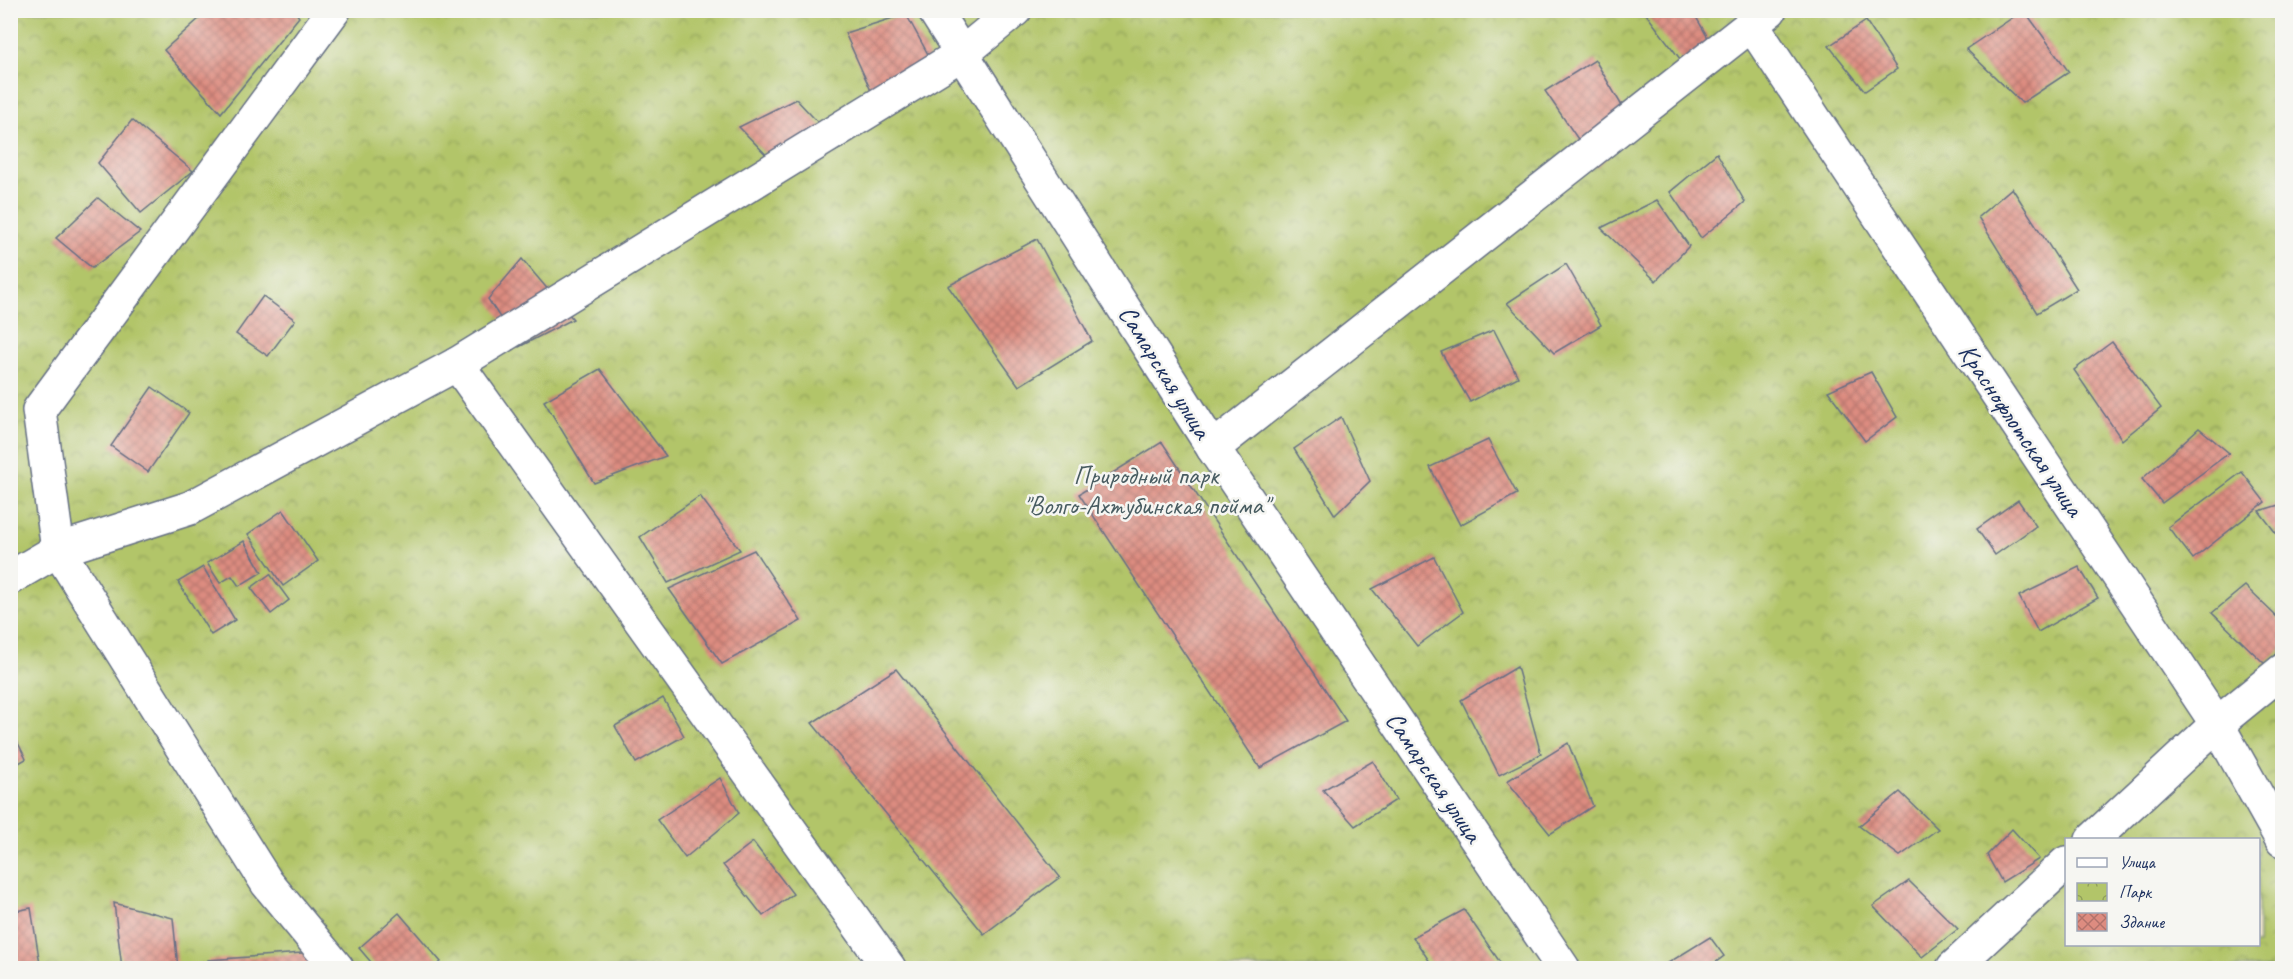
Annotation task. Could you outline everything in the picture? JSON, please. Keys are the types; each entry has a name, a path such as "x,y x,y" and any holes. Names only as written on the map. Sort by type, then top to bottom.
{"street":[{"path":"334,10 39,410 58,550 267,883 337,969"},
{"name":"Самарская улица","path":"934,10 1213,448 1563,969"},
{"path":"10,578 58,550 190,508 457,364 963,53 1015,10"},
{"path":"1213,448 1761,18"},
{"name":"Краснофлотская улица","path":"1761,18 2217,724 2283,840"},
{"path":"457,364 889,969"},
{"path":"2094,838 2217,724 2283,671"},
{"path":"1953,969 2065,865"}],"green space":[{"name":"Природный парк \"Волго-Ахтубинская пойма\"","path":"10,11 2282,11 2282,968 11,968"}],"building":[{"path":"209,10 294,10 299,17 221,113 164,50"},
{"path":"1643,10 1692,10 1721,60 1696,80"},
{"path":"2024,10 2069,72 2022,103 1966,49"},
{"path":"906,14 930,58 872,93 845,33"},
{"path":"1866,21 1897,69 1865,91 1829,46"},
{"path":"1595,60 1635,128 1597,167 1545,91"},
{"path":"796,99 842,148 786,175 739,127"},
{"path":"132,120 193,171 141,213 98,163"},
{"path":"1717,153 1745,202 1701,238 1670,192"},
{"path":"2012,188 2077,289 2037,313 1978,217"},
{"path":"98,198 140,232 92,268 56,238"},
{"path":"1657,200 1689,246 1656,281 1601,228"},
{"path":"1037,239 1092,341 1019,386 948,286"},
{"path":"522,259 573,319 519,347 488,299"},
{"path":"1566,264 1601,325 1554,353 1507,303"},
{"path":"263,296 295,320 268,356 236,334"},
{"path":"1494,330 1518,377 1470,402 1441,352"},
{"path":"2112,342 2161,408 2122,440 2074,370"},
{"path":"600,369 666,456 594,483 544,401"},
{"path":"1871,372 1897,417 1865,441 1828,391"},
{"path":"152,387 189,413 148,472 111,446"},
{"path":"1341,417 1370,481 1335,515 1294,449"},
{"path":"2199,428 2229,453 2162,503 2142,479"},
{"path":"1488,440 1517,494 1460,525 1430,467"},
{"path":"1162,442 1346,721 1260,768 1079,494"},
{"path":"2242,472 2265,502 2193,559 2168,527"},
{"path":"700,496 740,550 668,583 640,537"},
{"path":"2018,500 2036,526 1995,555 1977,529"},
{"path":"2282,504 2282,541 2259,511"},
{"path":"283,510 318,561 283,586 248,534"},
{"path":"244,541 262,572 239,586 232,576 220,583 207,563"},
{"path":"754,550 801,621 722,664 669,589"},
{"path":"1434,557 1463,612 1417,646 1372,589"},
{"path":"203,567 235,620 211,635 178,582"},
{"path":"2079,567 2098,598 2038,632 2019,596"},
{"path":"270,574 289,600 271,614 251,588"},
{"path":"2245,586 2282,622 2282,648 2265,664 2212,613"},
{"path":"1517,667 1541,754 1499,775 1461,700"},
{"path":"896,669 1060,877 984,934 812,723"},
{"path":"663,698 684,736 636,763 615,726"},
{"path":"10,727 26,759 10,768"},
{"path":"1568,743 1593,806 1550,834 1507,781"},
{"path":"1373,761 1396,800 1355,826 1323,790"},
{"path":"720,778 739,813 685,858 657,820"},
{"path":"1900,792 1938,829 1900,856 1859,826"},
{"path":"2012,829 2039,859 2002,882 1987,855"},
{"path":"753,842 793,894 763,916 723,865"},
{"path":"1909,881 1958,929 1922,957 1873,906"},
{"path":"114,903 173,918 178,968 122,968"},
{"path":"31,908 40,964 14,968 10,944 10,912"},
{"path":"1464,910 1504,968 1434,968 1413,937"},
{"path":"399,913 441,962 433,968 376,968 359,948"},
{"path":"1710,937 1724,956 1708,968 1660,968"},
{"path":"316,952 330,968 208,968 208,960"}]}
